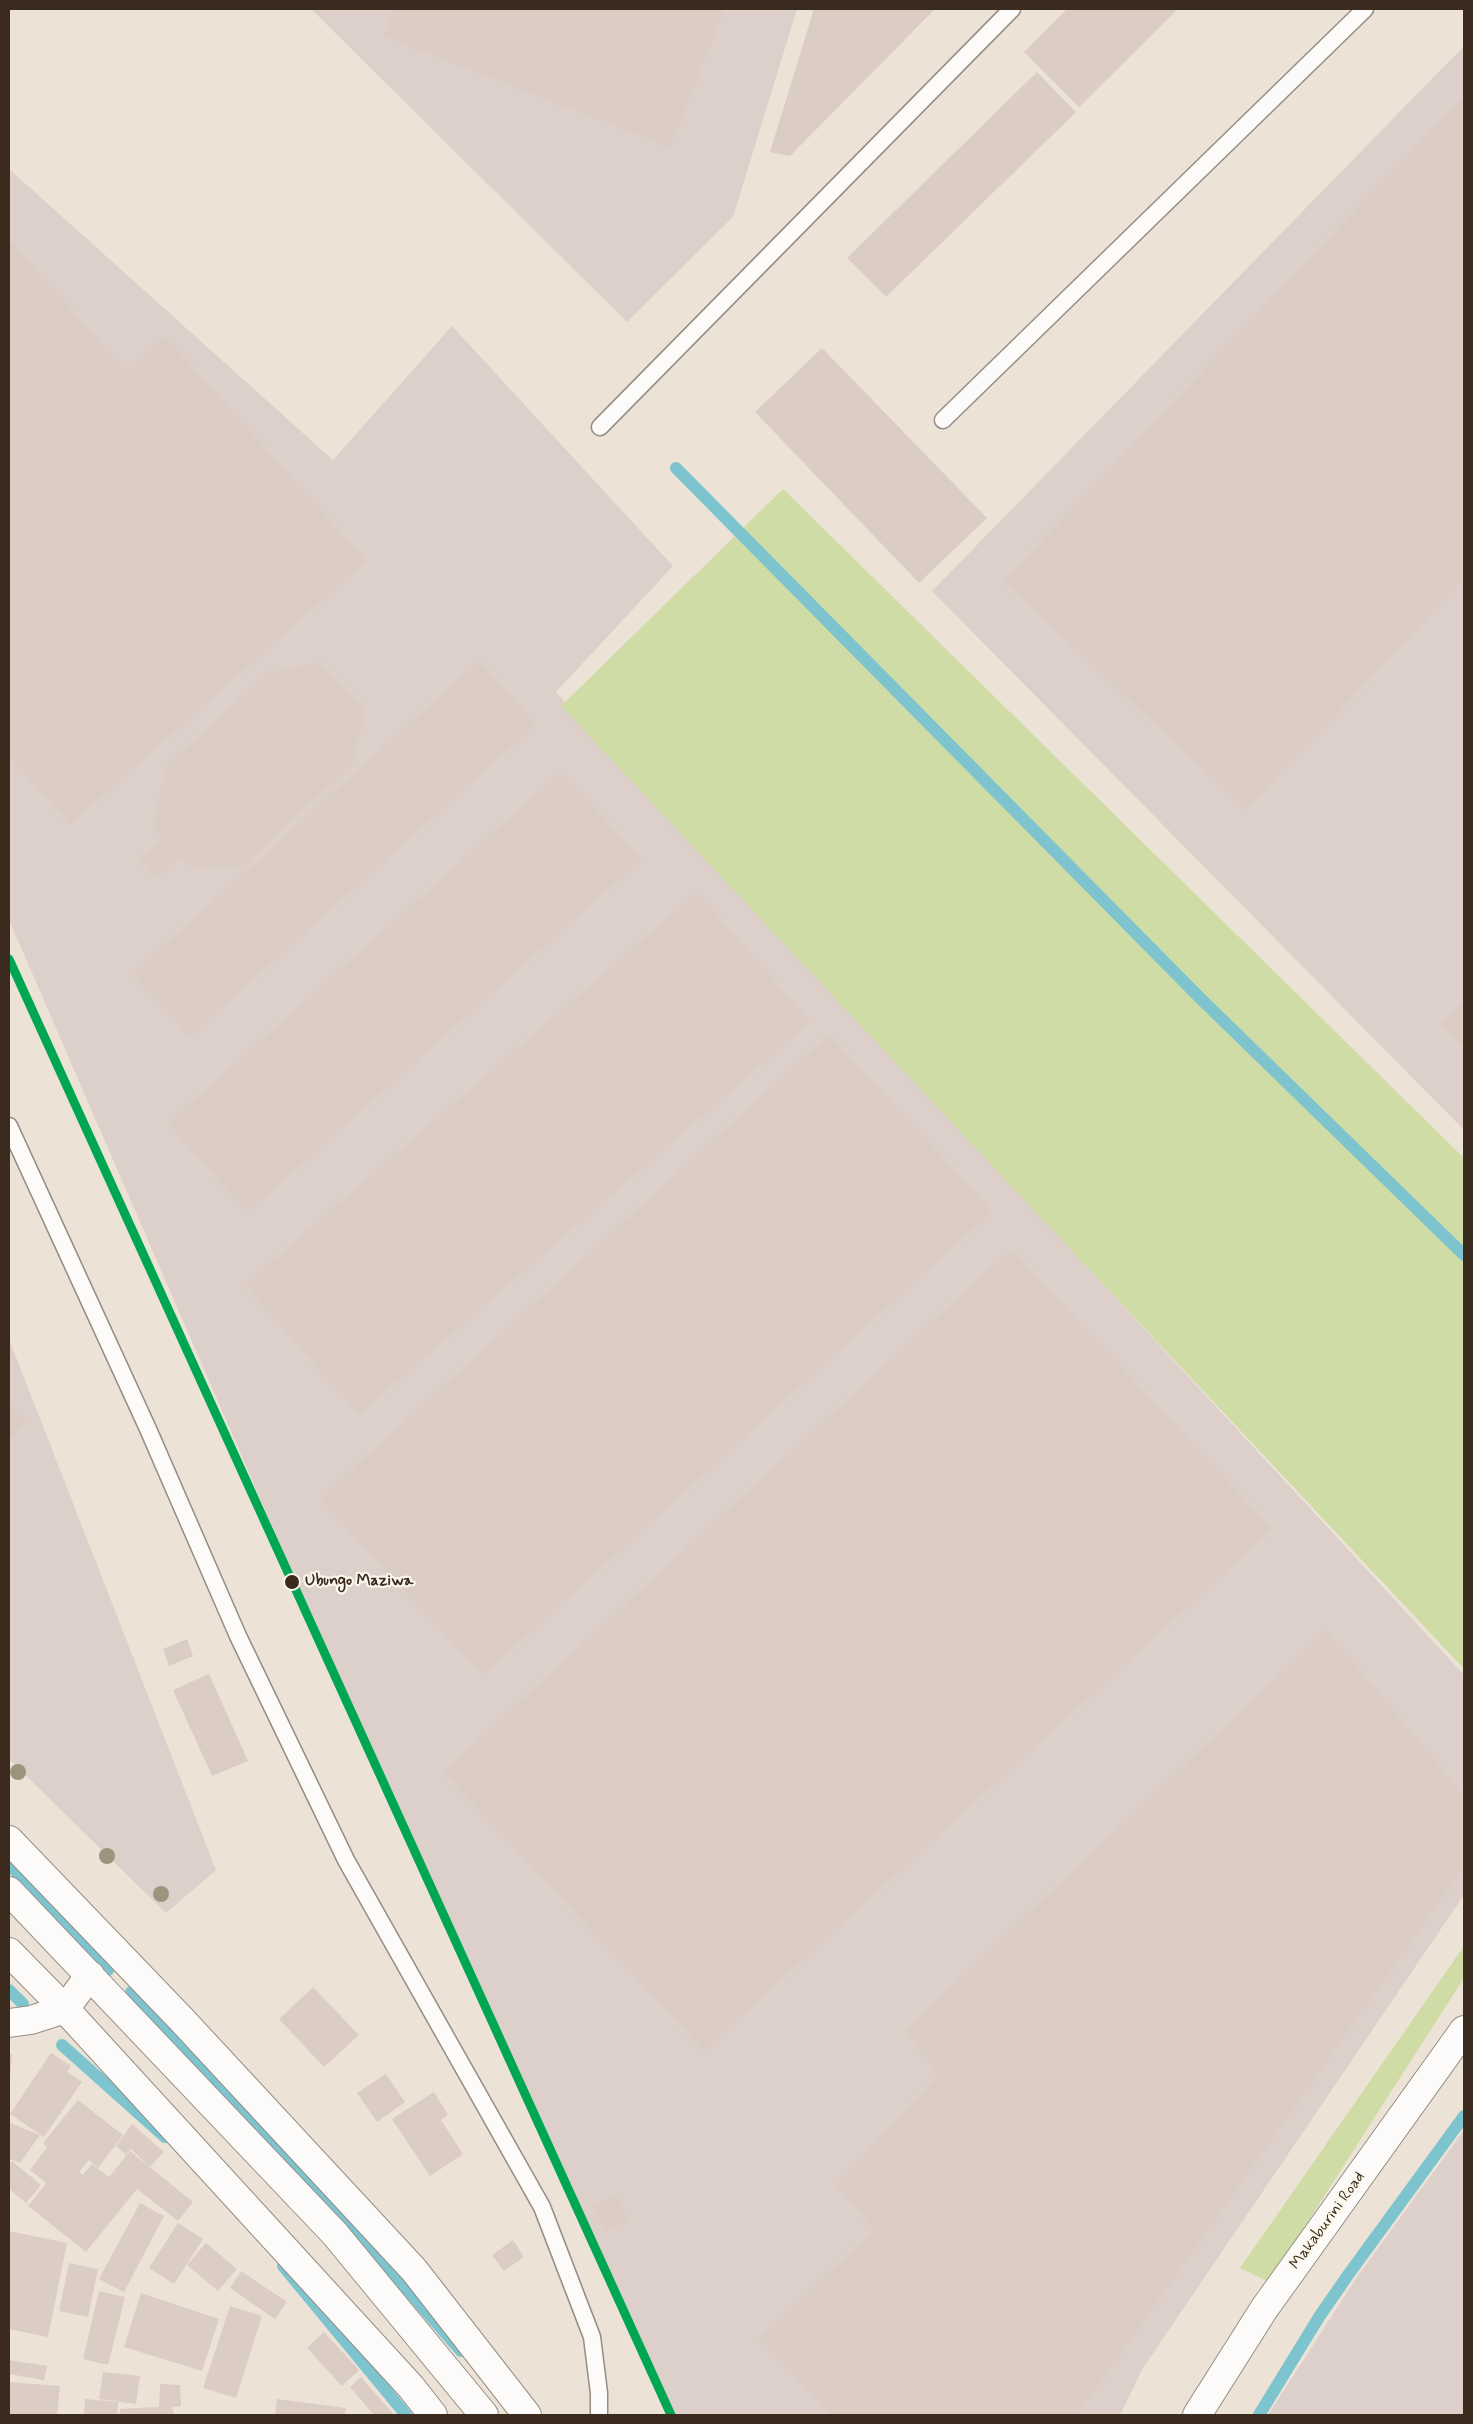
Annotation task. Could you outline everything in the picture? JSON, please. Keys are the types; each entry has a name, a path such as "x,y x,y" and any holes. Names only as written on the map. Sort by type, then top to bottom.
{"street":[{"path":"9,1840 182,2020 414,2270 527,2415"},
{"path":"9,1891 335,2234 484,2415"},
{"path":"9,1952 65,2009 412,2388 433,2415"},
{"path":"9,2023 31,2020 65,2009 90,1975"},
{"name":"Makaburini Road","path":"1197,2415 1264,2309 1464,2030"}],"lane":[{"path":"600,427 1012,9"},
{"path":"943,420 1364,9"},
{"path":"9,1126 148,1429 238,1636 346,1860 542,2207 592,2337 599,2393 599,2415"}],"shaded area":[{"path":"311,9 797,9 733,217 627,322"},
{"path":"1464,46 1464,1130 932,591"},
{"path":"9,169 333,460 452,326 673,566 556,692 1464,1675 1464,1895 1143,2368 1120,2415 674,2415 296,1581 9,920"},
{"path":"9,1339 216,1870 166,1913 9,1759"},
{"path":"1464,2130 1464,2415 1268,2415 1355,2280"}],"green space":[{"path":"783,489 1464,1158 1464,1669 561,706"},
{"path":"1464,1946 1464,1978 1269,2282 1240,2268"}],"building":[{"path":"394,9 724,9 670,147 384,36"},
{"path":"814,9 935,9 790,156 770,152"},
{"path":"1067,9 1178,9 1079,107 1024,52"},
{"path":"1037,72 1076,112 886,297 847,258"},
{"path":"1464,96 1464,579 1246,809 1004,581"},
{"path":"9,240 126,372 165,337 366,561 70,824 9,756"},
{"path":"822,348 987,518 919,583 755,412"},
{"path":"479,661 536,724 190,1036 133,974"},
{"path":"320,663 366,709 352,763 245,865 193,868 180,856 157,879 139,859 164,838 153,827 166,767 269,672"},
{"path":"561,772 641,859 248,1212 168,1124"},
{"path":"697,893 810,1022 359,1414 245,1285"},
{"path":"1464,1001 1464,1048 1441,1025"},
{"path":"829,1035 992,1211 483,1675 320,1499"},
{"path":"1011,1249 1272,1529 704,2050 444,1772"},
{"path":"9,1406 25,1423 9,1439"},
{"path":"1326,1631 1464,1795 1464,1866 1077,2415 833,2415 759,2339 875,2230 836,2185 939,2075 905,2031"},
{"path":"187,1639 193,1656 169,1666 163,1649"},
{"path":"209,1674 248,1761 212,1776 173,1690"},
{"path":"313,1987 359,2035 324,2067 279,2019"},
{"path":"51,2053 71,2066 67,2072 82,2082 44,2137 10,2114"},
{"path":"9,2054 12,2054 10,2079 9,2079"},
{"path":"386,2074 405,2102 377,2122 357,2093"},
{"path":"434,2092 448,2115 441,2120 463,2154 430,2176 392,2119"},
{"path":"78,2100 123,2135 98,2168 89,2160 79,2172 83,2175 92,2164 109,2177 130,2151 193,2202 178,2221 137,2189 86,2252 28,2206 46,2183 30,2170 47,2147 43,2143"},
{"path":"10,2123 40,2135 20,2163 9,2159"},
{"path":"132,2124 164,2152 150,2167 131,2149 126,2155 116,2146"},
{"path":"12,2161 41,2185 26,2203 9,2189 9,2165"},
{"path":"618,2196 629,2221 605,2232 593,2206"},
{"path":"140,2203 164,2216 124,2292 99,2279"},
{"path":"178,2223 203,2239 174,2284 149,2268"},
{"path":"9,2231 67,2243 48,2337 9,2329"},
{"path":"513,2240 524,2257 504,2271 492,2255"},
{"path":"206,2243 237,2269 218,2291 187,2265"},
{"path":"69,2263 98,2269 88,2317 59,2311"},
{"path":"241,2271 287,2302 275,2319 230,2288"},
{"path":"99,2291 125,2297 108,2365 83,2359"},
{"path":"141,2293 219,2319 202,2371 124,2347"},
{"path":"230,2306 262,2316 236,2398 203,2388"},
{"path":"324,2332 359,2370 342,2386 307,2348"},
{"path":"9,2360 47,2366 44,2380 9,2374"},
{"path":"103,2372 140,2376 136,2404 99,2399"},
{"path":"361,2377 394,2415 374,2415 350,2387"},
{"path":"9,2382 60,2386 57,2415 9,2415"},
{"path":"160,2384 180,2385 181,2406 172,2407 174,2415 120,2415 120,2409 159,2407"},
{"path":"85,2399 118,2402 117,2415 84,2415"},
{"path":"277,2399 346,2408 345,2415 275,2415"}],"waterway":[{"path":"676,468 1201,999 1464,1255"},
{"path":"9,1864 108,1970"},
{"path":"9,1990 23,2004"},
{"path":"131,1992 338,2210 461,2351"},
{"path":"62,2045 165,2137"},
{"path":"1259,2415 1319,2317 1464,2116"},
{"path":"283,2266 406,2415"}],"transit line":[{"path":"9,959 671,2415"}],"place":[{"name":"Ubungo Maziwa","path":"292,1582"}]}
